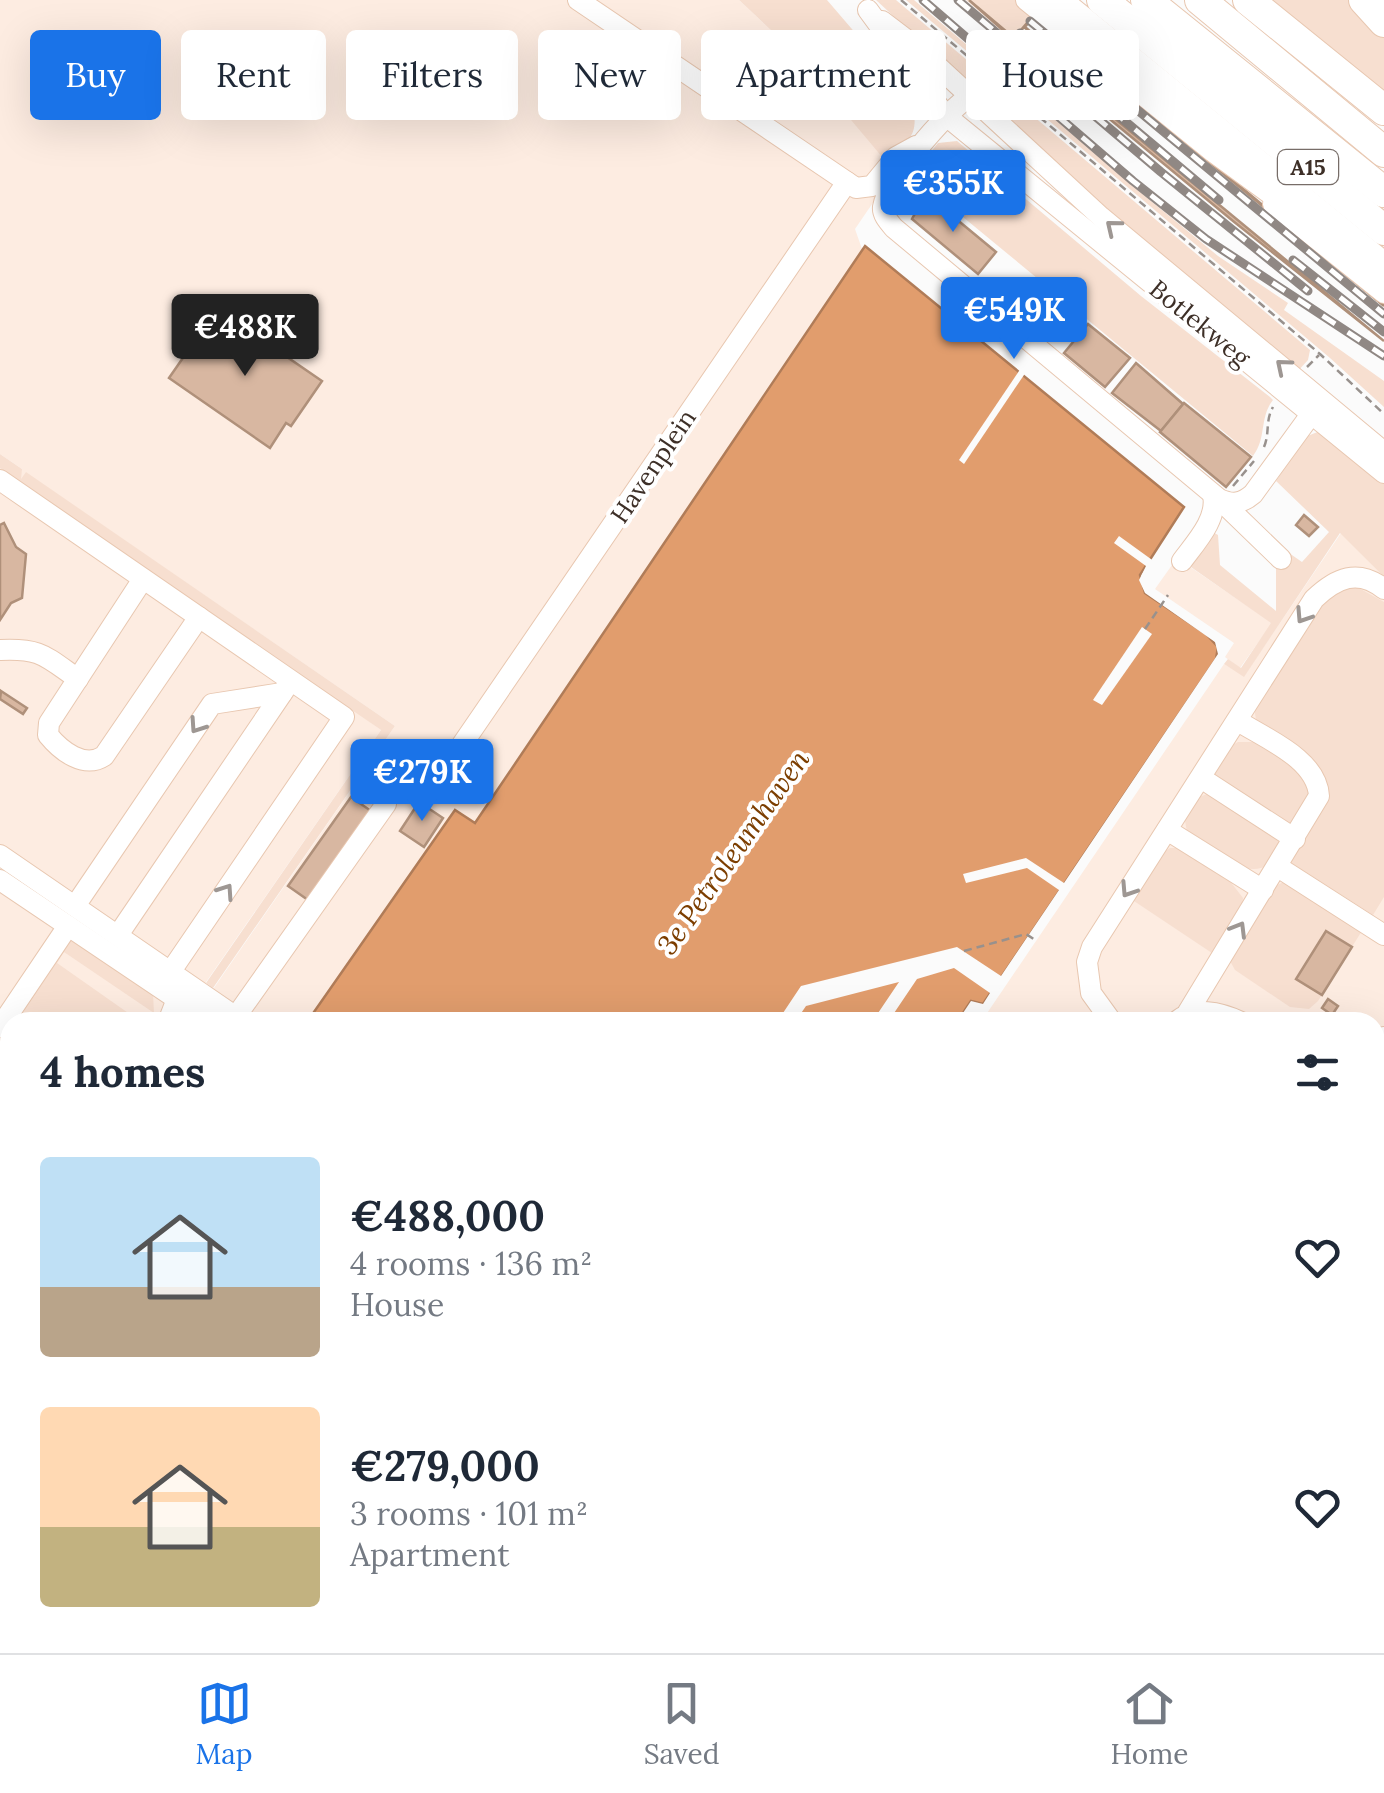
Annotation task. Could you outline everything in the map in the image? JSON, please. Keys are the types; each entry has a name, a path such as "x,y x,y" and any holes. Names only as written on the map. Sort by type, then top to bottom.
{"highway":[{"name":"A15","path":"1055,0 1377,249"},
{"name":"A15","path":"1074,0 1232,104"},
{"name":"A15","path":"1102,0 1232,104 1377,249"},
{"name":"A15","path":"1146,0 1384,192"},
{"name":"A15","path":"1200,0 1384,152"},
{"path":"1248,0 1384,110"},
{"path":"1364,0 1384,22"}],"street":[{"path":"578,0 856,188 872,186 896,156 924,141"},
{"path":"1026,0 1384,293"},
{"name":"Botlekweg","path":"863,5 920,50 966,95"},
{"name":"Botlekweg","path":"863,5 881,30"},
{"path":"946,115 966,99"},
{"path":"1154,105 1302,216 1377,249"},
{"name":"Botlekweg","path":"946,117 1291,385 1384,452"},
{"path":"942,120 884,206 886,219 1218,498 1281,560"},
{"name":"Botlekweg","path":"993,120 1291,385 1312,413 1384,472"},
{"name":"Havenplein","path":"459,750 847,182"},
{"path":"1218,498 1230,504 1244,502 1253,494 1312,413"},
{"path":"0,480 199,617 286,687 344,717 171,972"},
{"path":"1182,561 1209,522 1218,498"},
{"path":"1105,1012 1091,993 1088,962 1092,947 1302,617 1328,585 1338,579 1360,577 1384,590"},
{"path":"144,579 49,723 48,735 82,761 97,761 104,756 199,617"},
{"path":"0,650 29,648 78,679"},
{"path":"10,1012 212,704 286,687"},
{"path":"118,935 286,687"},
{"path":"1186,1012 1315,807 1318,783 1302,762 1238,720"},
{"path":"1200,778 1295,839"},
{"path":"240,1012 386,804"},
{"path":"1167,830 1263,890"},
{"path":"0,856 196,1012"},
{"path":"1278,867 1382,930"},
{"path":"0,880 118,935 224,1012"},
{"path":"172,1012 177,999"}],"path":[{"path":"900,0 1320,354 1384,414"},
{"path":"1218,498 1263,450 1269,414 1320,354"},
{"path":"1145,630 1168,595"},
{"path":"964,951 1026,934 1035,940"}],"shaded area":[{"path":"0,0 739,0 771,30 701,30 701,120 853,120 896,169 855,229 862,249 474,823 454,811 314,1012 0,1012 0,873 200,1008 395,726 25,472 381,730 195,998 0,865 0,468 22,469 0,454"},
{"path":"739,0 827,0 853,30 771,30"},
{"path":"876,0 896,0 931,30 908,30"},
{"path":"906,0 914,0 966,44 966,51"},
{"path":"966,0 1018,0 1035,16 1023,30 1000,30"},
{"path":"1266,0 1384,0 1384,95"},
{"path":"946,42 966,59 966,83 946,65"},
{"path":"851,120 915,120 907,141 883,158"},
{"path":"1006,120 1038,120 1310,350 1308,360 1297,372"},
{"path":"1048,120 1055,120 1218,256 1288,303 1284,310 1384,381 1384,407"},
{"path":"957,141 1141,296 1273,400 1253,456 912,175 938,143"},
{"path":"1320,431 1384,482 1384,577 1340,533 1244,677 1224,664 1228,659 1241,668 1271,623 1188,565 1211,531 1218,535 1220,565 1276,611 1276,567 1289,553 1302,562 1329,532 1276,481 1305,437"},
{"path":"0,454 22,469 21,479 26,472 395,726 213,988 206,983 381,730 0,468"},
{"path":"1341,533 1384,577 1384,1012 988,1012 1224,664 1244,676"},
{"path":"1177,558 1272,623 1240,668 1225,657 1234,643 1155,589"},
{"path":"1357,587 1384,602 1384,897 1373,915 1288,861 1325,796 1256,719 1254,708 1310,616 1340,591"},
{"path":"1238,742 1254,742 1305,776 1312,796 1294,825 1286,826 1216,779 1214,772 1227,748"},
{"path":"1207,794 1274,835 1279,843 1270,864 1249,869 1238,866 1187,832 1184,815 1199,797"},
{"path":"1178,848 1229,880 1243,898 1242,908 1218,951 1212,953 1131,899 1162,853"},
{"path":"1286,881 1365,926 1309,1009 1290,1007 1235,970 1230,961 1275,886"},
{"path":"70,941 153,994 154,1012 64,952 57,963 127,1012 17,1012"}],"water":[{"name":"3e Petroleumhaven","path":"865,246 1184,507 1140,575 1145,593 1206,634 1218,647 1216,659 983,1004 971,1001 964,1012 314,1012 455,810 475,823"}],"pier":[{"path":"1021,368 1026,372 964,464 959,460"},
{"path":"1119,536 1155,562 1145,577 1148,589 1218,638 1223,655 987,1007 964,1012 971,1001 983,1004 990,993 954,968 917,979 895,1012 879,1012 899,982 806,1006 802,1012 784,1012 801,986 957,947 1001,976 1059,890 1027,868 966,883 963,874 1026,858 1064,883 1218,654 1215,642 1145,593 1139,580 1146,566 1114,543"},
{"path":"1142,627 1152,634 1102,705 1093,700"}],"building":[{"path":"1034,15 1052,30 1033,17 1025,27 1028,30 1021,30"},
{"path":"1139,102 1384,306 1139,104"},
{"path":"1111,120 1116,120 1384,341"},
{"path":"926,194 996,252 978,274 912,219"},
{"path":"217,309 322,381 291,426 286,423 270,448 169,378"},
{"path":"1088,324 1130,358 1105,387 1064,353"},
{"path":"1136,363 1183,404 1161,431 1112,393"},
{"path":"1184,403 1251,457 1226,487 1160,432"},
{"path":"1304,515 1318,527 1309,536 1296,525"},
{"path":"4,523 16,547 26,554 22,598 11,603 0,620 0,525"},
{"path":"1,691 27,708 23,714 0,699"},
{"path":"351,797 371,811 308,900 288,886"},
{"path":"419,802 443,818 424,847 400,831"},
{"path":"1326,931 1352,947 1322,995 1296,979"},
{"path":"1328,999 1338,1006 1334,1012 1322,1008"}],"railway":[{"path":"923,0 1206,239 1384,356"},
{"path":"958,0 1308,291"},
{"path":"1030,21 1384,314"},
{"path":"1124,120 1219,200"},
{"path":"1293,260 1384,332"}]}
